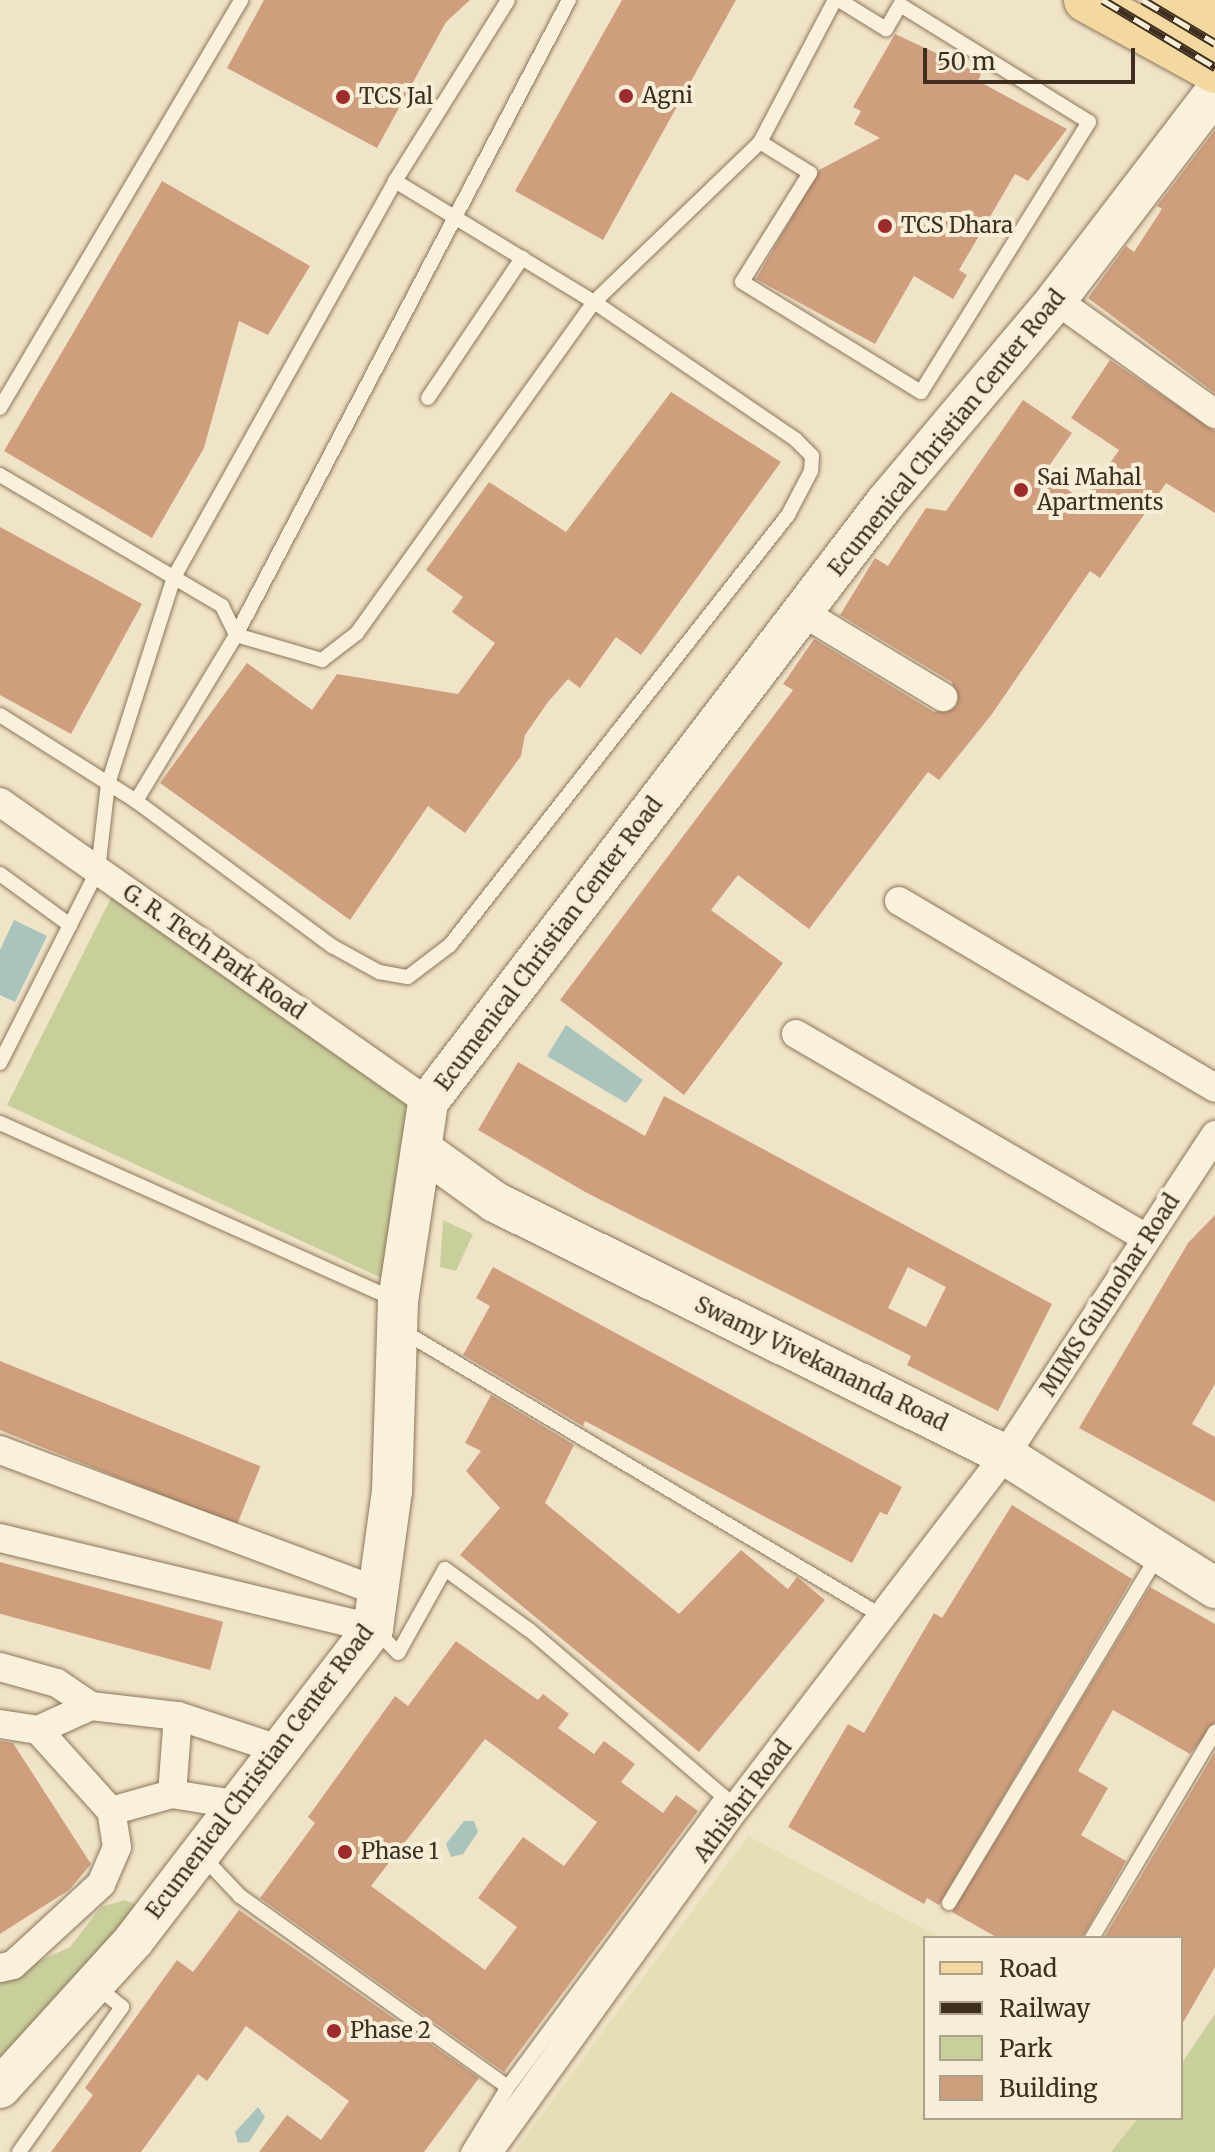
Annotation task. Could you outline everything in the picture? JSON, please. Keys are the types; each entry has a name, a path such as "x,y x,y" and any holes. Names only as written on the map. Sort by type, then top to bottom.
{"main road":[{"path":"1086,0 1215,71"},
{"path":"1173,0 1215,25"}],"street":[{"name":"Ecumenical Christian Center Road","path":"0,2088 94,1984 240,1805 377,1610 399,1315 428,1102 802,612 1056,300 1215,92"},
{"path":"1056,300 1215,414"},
{"path":"802,612 943,697"},
{"name":"G. R. Tech Park Road","path":"0,802 428,1102"},
{"path":"899,901 1215,1088"},
{"path":"796,1034 1147,1238"},
{"name":"MIMS Gulmohar Road","path":"1005,1455 1215,1135"},
{"name":"Swamy Vivekananda Road","path":"421,1149 495,1202 1005,1455 1215,1588"},
{"path":"0,1450 377,1610"},
{"name":"Athishri Road","path":"488,2152 737,1806 886,1618 1005,1455"},
{"path":"0,1538 377,1610"},
{"path":"0,1667 57,1683 91,1706 178,1716 281,1750"},
{"path":"0,1724 38,1730 91,1706"},
{"path":"172,1794 178,1716"},
{"path":"0,1968 13,1965 101,1884 117,1847 111,1811 38,1730"},
{"path":"111,1811 172,1794 240,1805"}],"lane":[{"path":"0,408 241,0"},
{"path":"0,1063 98,870 108,784 174,577 395,181 508,0"},
{"path":"136,801 236,635 569,0"},
{"path":"0,475 222,606 236,635 322,660 357,633 594,302 760,142 837,0 886,29 900,5 1089,122 921,392 742,282 810,173 760,142"},
{"path":"0,715 136,801 332,946 379,972 408,977 450,945 788,515 811,471 812,456 795,439 594,302 395,181"},
{"path":"428,398 522,258"},
{"path":"0,874 70,925"},
{"path":"0,1123 399,1315 886,1618"},
{"path":"949,1903 1159,1553"},
{"path":"377,1610 398,1653 445,1569 529,1630 723,1796 508,2087 468,2152"},
{"path":"1093,1936 1215,1732"},
{"path":"200,1854 240,1896 508,2087"},
{"path":"19,2152 122,2007 94,1984"}],"shaded area":[{"path":"748,1836 937,1936 923,1936 923,2120 1136,2120 1111,2152 514,2152"}],"green space":[{"path":"112,896 412,1106 386,1280 7,1105"},
{"path":"443,1220 473,1234 456,1271 440,1267"},
{"path":"125,1900 144,1908 0,2074 0,1979 70,1947 101,1907"},
{"path":"1215,2014 1215,2152 1111,2152 1136,2120 1183,2120 1183,2061"}],"water":[{"path":"14,920 47,936 15,1002 0,995 0,950"},
{"path":"566,1025 643,1080 626,1103 547,1056"},
{"path":"464,1821 474,1821 478,1832 463,1854 451,1857 446,1844"},
{"path":"258,2107 265,2117 249,2142 238,2143 235,2132"}],"building":[{"name":"TCS Jal","path":"264,0 470,0 446,22 377,148 227,68"},
{"name":"Agni","path":"622,0 736,0 603,240 515,191"},
{"name":"TCS Dhara","path":"895,34 981,74 978,81 1067,129 1028,181 1015,174 959,270 967,275 953,299 914,276 875,344 756,279 819,170 880,138 854,124 861,111 853,107"},
{"path":"1215,130 1215,393 1088,298 1126,246 1134,252 1162,209 1157,206"},
{"path":"162,181 310,266 268,335 239,321 204,448 152,538 4,451"},
{"path":"1110,360 1215,431 1215,513 1166,483 1100,578 1090,571 992,714 939,780 928,772 809,929 738,875 711,910 783,963 684,1095 560,1000 793,690 783,684 814,639 934,712 957,706 952,682 840,615 875,558 888,566 926,508 946,511 1023,400 1072,433 1044,473 1084,501 1119,450 1071,418"},
{"path":"671,392 781,462 641,655 616,637 580,688 568,679 548,702 525,735 521,756 465,833 428,806 350,920 160,783 247,663 312,710 337,674 458,694 495,643 452,612 463,597 426,570 489,482 566,532"},
{"path":"0,527 142,604 71,734 0,695"},
{"path":"518,1062 645,1136 664,1096 1052,1304 998,1411 907,1365 911,1356 587,1193 478,1130","holes":["908,1267 946,1287 926,1327 888,1308"]},
{"path":"1215,1215 1215,1384 1192,1424 1215,1437 1215,1502 1079,1428 1188,1243"},
{"path":"493,1267 902,1487 887,1515 880,1512 852,1563 585,1421 583,1426 463,1355 490,1306 476,1298"},
{"path":"0,1361 261,1466 237,1526 0,1430"},
{"path":"491,1395 574,1445 545,1503 679,1614 741,1550 788,1589 797,1577 825,1600 699,1752 460,1555 500,1508 466,1471 481,1451 465,1443"},
{"path":"1012,1505 1132,1579 939,1905 927,1898 924,1904 788,1827 848,1724 864,1733 934,1613 942,1618"},
{"path":"0,1562 223,1622 210,1670 0,1614"},
{"path":"1150,1587 1215,1624 1215,1722 1190,1754 1113,1710 1078,1771 1108,1788 1081,1835 1126,1861 1083,1936 994,1936 952,1912"},
{"name":"Phase 1","path":"456,1641 538,1700 543,1694 569,1714 558,1728 594,1754 604,1741 635,1764 621,1782 663,1813 676,1795 698,1811 504,2072 260,1898 315,1823 308,1817 395,1696 408,1706","holes":["485,1739 597,1822 564,1866 523,1837 478,1898 517,1927 485,1970 371,1886"]},
{"path":"0,1741 13,1743 91,1864 69,1890 0,1934"},
{"path":"1215,1752 1215,1967 1183,2023 1183,1936 1105,1936"},
{"name":"Phase 2","path":"239,1910 479,2078 424,2152 259,2152 287,2115 321,2140 349,2101 246,2026 207,2081 198,2074 141,2152 51,2152 93,2095 85,2088 177,1960 193,1972"}],"railway":[{"path":"1103,0 1215,67"},
{"path":"1143,0 1215,43"}],"place":[{"name":"Agni","path":"626,96"},
{"name":"TCS Jal","path":"343,97"},
{"name":"TCS Dhara","path":"885,226"},
{"name":"Sai Mahal Apartments","path":"1021,490"},
{"name":"Phase 1","path":"345,1852"},
{"name":"Phase 2","path":"334,2031"}]}
